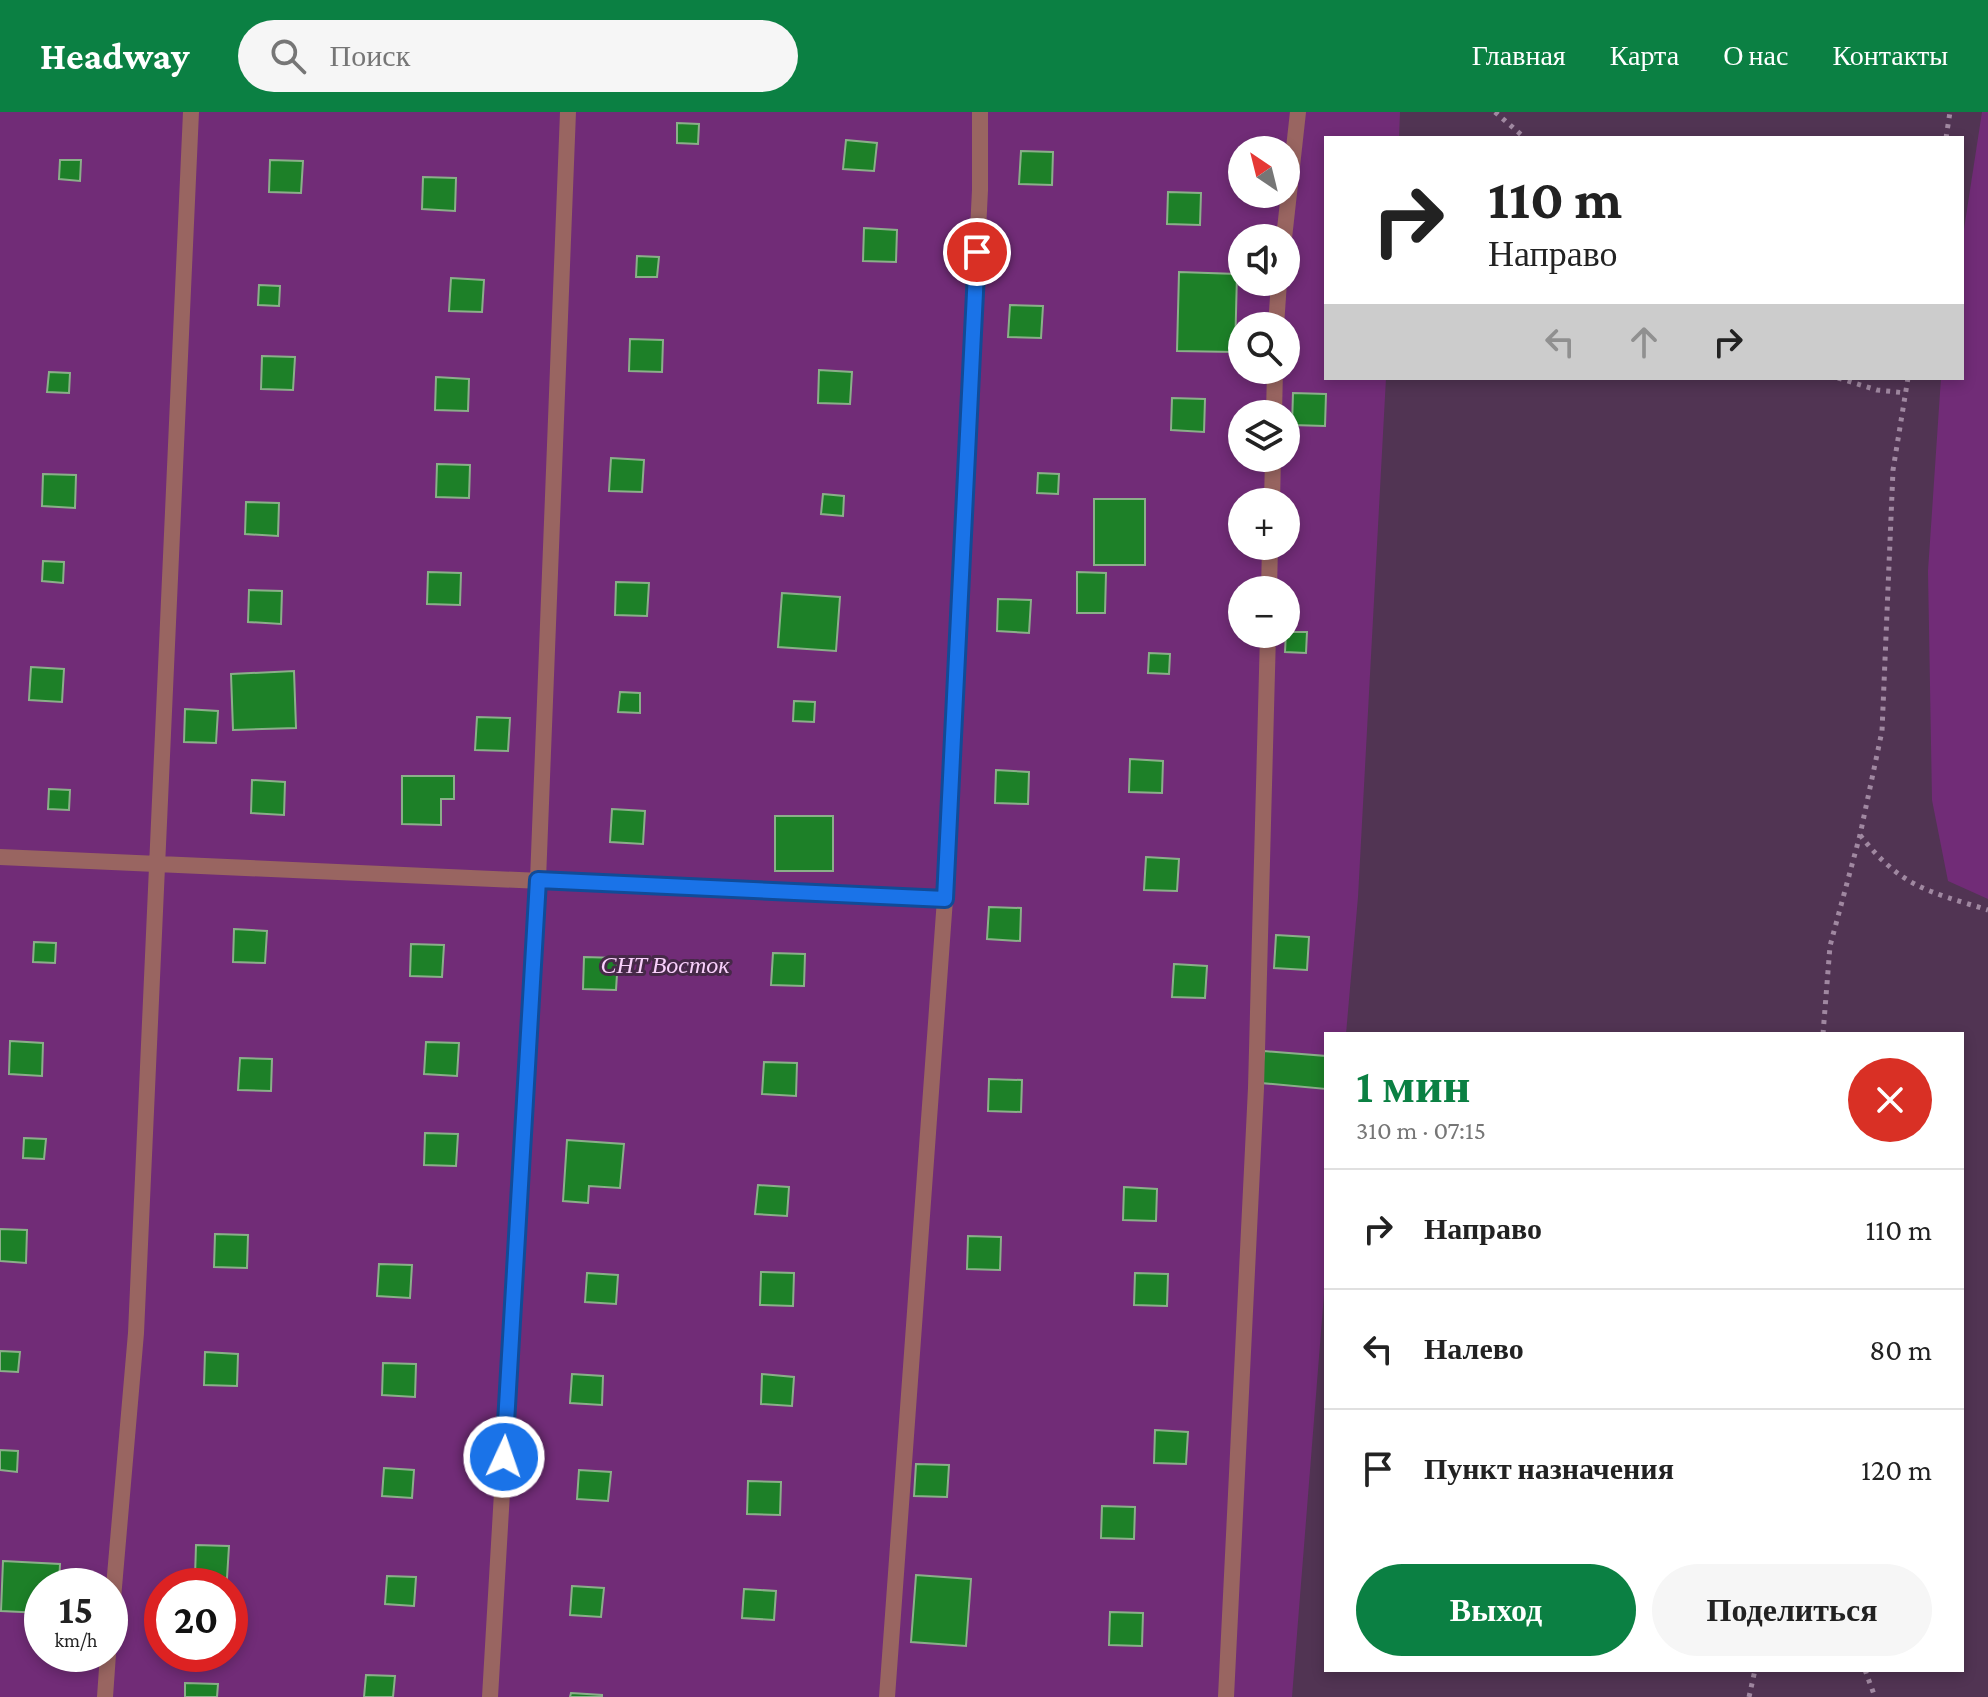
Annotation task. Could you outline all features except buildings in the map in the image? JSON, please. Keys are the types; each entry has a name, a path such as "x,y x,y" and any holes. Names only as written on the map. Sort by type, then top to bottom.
{"lane":[{"path":"116,1568 136,1333 191,112"},
{"path":"490,1697 538,880 568,112"},
{"path":"887,1697 945,899 980,190 980,112"},
{"path":"1286,224 1298,112"},
{"path":"1226,1697 1255,1104 1268,648"},
{"path":"0,857 945,899"},
{"path":"105,1697 107,1672"}],"path":[{"path":"1495,112 1523,136"},
{"path":"1946,136 1950,112"},
{"path":"1844,380 1877,390 1906,393"},
{"path":"1823,1032 1830,946 1860,835 1882,731 1893,470 1908,380"},
{"path":"1860,835 1886,868 1927,891 1988,910"},
{"path":"1749,1697 1755,1672"},
{"path":"1866,1672 1875,1697"}],"green space":[{"name":"СНТ Восток","path":"0,112 1400,112 1399,136 1324,136 1324,380 1386,380 1358,897 1346,1032 1324,1032 1324,1294 1292,1697 0,1697"},
{"path":"1982,112 1988,112 1988,899 1948,881 1932,800 1928,571 1941,380 1964,380 1964,229"}],"route":[{"path":"504,1457 538,880 945,899 977,252"}]}
